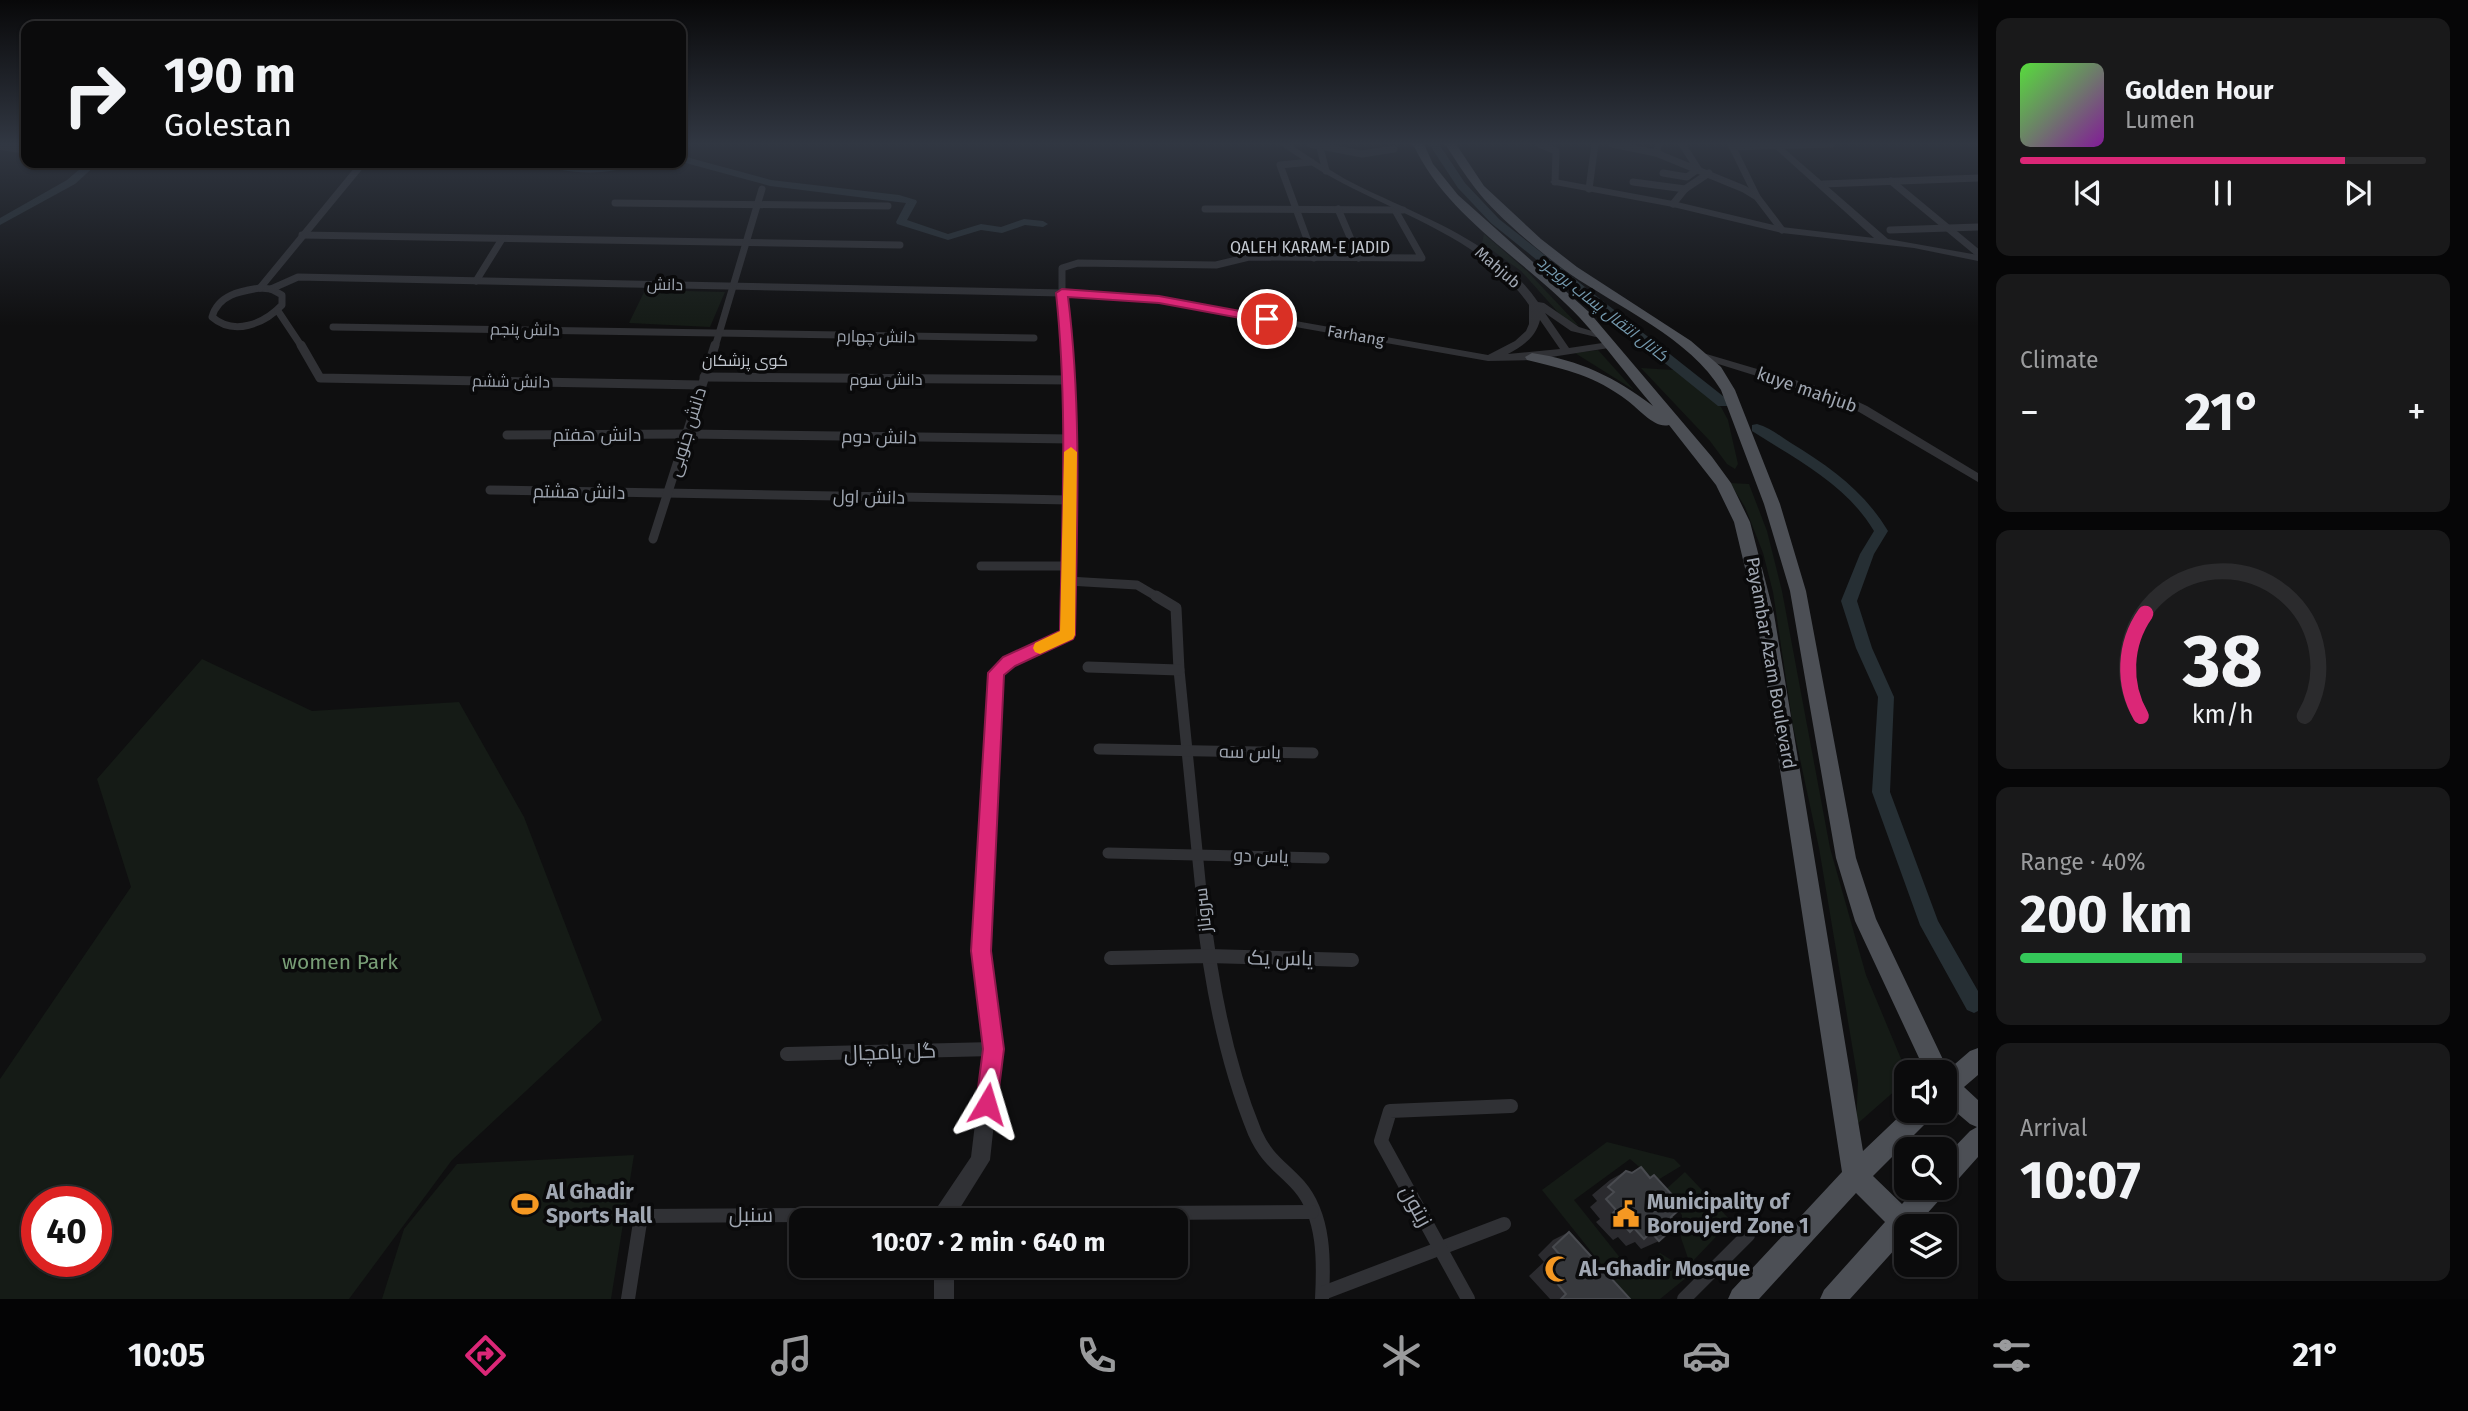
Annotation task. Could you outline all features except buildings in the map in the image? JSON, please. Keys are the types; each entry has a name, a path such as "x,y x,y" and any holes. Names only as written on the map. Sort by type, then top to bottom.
{"main road":[{"name":"Payambar Azam Boulevard","path":"1461,205 1591,308 1604,340 1697,449 1723,483 1734,505 1751,548 1759,583 1855,1176"},
{"name":"Payambar Azam Boulevard","path":"1498,205 1573,270 1703,356 1728,390 1789,555 1798,591 1846,859 1857,897 1932,1060"},
{"path":"1591,308 1625,306"},
{"path":"1532,357 1572,363 1597,374 1629,395 1697,449"},
{"path":"1957,1074 1978,1059"},
{"path":"1957,1097 1978,1116"},
{"path":"1741,1299 1855,1176 1910,1123"},
{"path":"1957,1162 1978,1139"},
{"path":"1855,1176 1895,1214"},
{"path":"1910,1214 1922,1200"},
{"path":"1833,1299 1894,1232"}],"street":[{"path":"260,288 328,205"},
{"path":"739,205 888,206"},
{"name":"دانش جنوبی","path":"653,539 734,286 757,205"},
{"path":"1294,205 1314,258"},
{"name":"Mahjub","path":"1390,205 1469,243 1494,260 1526,293"},
{"path":"1676,205 1782,230 1884,241 1978,256"},
{"path":"1763,205 1782,230"},
{"path":"1845,205 1884,241"},
{"path":"1920,205 1978,256"},
{"path":"951,1208 980,1160 993,1049 981,951 996,673 1009,662 1067,635 1071,439 1062,268 1078,263 1216,265 1249,257 1422,258 1400,210 1205,209"},
{"path":"1338,209 1359,258"},
{"path":"1890,230 1978,227"},
{"path":"302,235 900,245"},
{"path":"476,281 502,239"},
{"name":"دانش","path":"271,289 298,277 1062,293"},
{"path":"260,288 271,289 284,299 278,311 269,317 246,325 223,325 212,317 217,304 225,298 260,288"},
{"name":"Farhang","path":"1062,293 1159,300 1488,358 1532,357 1604,340"},
{"path":"1526,293 1575,329 1604,340"},
{"path":"1526,293 1566,351"},
{"path":"1488,358 1517,345 1534,328 1534,310 1526,293"},
{"name":"دانش ششم","path":"278,311 295,332 320,378 703,381"},
{"name":"دانش پنجم","path":"333,327 718,334"},
{"name":"دانش چهارم","path":"718,334 1034,338"},
{"name":"kuye mahjub","path":"1703,356 1835,396 1890,424 1978,478"},
{"name":"دانش سوم","path":"703,381 1069,380"},
{"name":"دانش دوم","path":"687,434 1071,439"},
{"name":"دانش هفتم","path":"507,435 687,434"},
{"name":"دانش هشتم","path":"490,490 668,494"},
{"name":"دانش اول","path":"668,494 1070,500"},
{"path":"981,566 1069,574"},
{"name":"سروناز","path":"1069,574 1137,585 1176,608 1208,956 1229,1053 1247,1111 1267,1156 1302,1190 1318,1223 1325,1265 1322,1296"},
{"path":"1088,667 1180,670"},
{"name":"یاس سه","path":"1099,749 1313,753"},
{"name":"یاس دو","path":"1108,853 1324,858"},
{"name":"یاس یک","path":"1111,958 1208,956 1352,960"},
{"name":"گل پامچال","path":"787,1054 993,1049"},
{"name":"زیتون","path":"1468,1299 1381,1141 1390,1111 1511,1106"},
{"name":"سنبل","path":"1188,1214 1312,1212"},
{"name":"سنبل","path":"628,1299 641,1216 789,1216"},
{"path":"1322,1296 1504,1224"},
{"path":"1684,1299 1748,1235"},
{"path":"944,1278 944,1299"}],"green space":[{"path":"1484,234 1527,271 1579,326 1563,318 1521,271 1482,243"},
{"path":"645,290 725,292 710,327 629,323"},
{"path":"1598,350 1634,390 1575,353"},
{"path":"1641,368 1674,370 1721,407 1728,420 1738,464 1735,469 1727,464 1710,441"},
{"path":"1730,483 1749,484 1767,531 1782,591 1830,848 1866,975 1902,1060 1894,1060 1894,1092 1856,1125 1858,1081 1819,848 1793,726 1773,592 1763,553 1745,507"},
{"name":"women Park","path":"202,659 312,711 459,702 524,817 602,1020 452,1160 349,1299 0,1299 0,1079 131,887 97,779"},
{"path":"1607,1142 1674,1159 1681,1166 1656,1181 1630,1159 1574,1200 1633,1274 1660,1253 1692,1273 1660,1299 1629,1299 1542,1190"},
{"name":"Al Ghadir Sports Hall","path":"634,1155 611,1299 382,1299 404,1229 457,1164"},
{"path":"1685,1172 1731,1221 1690,1264 1681,1238 1682,1215 1664,1191"}],"waterway":[{"path":"0,222 31,205"},
{"path":"911,205 901,222 948,237 981,227 1002,230 1024,222 1043,224"},
{"name":"کانال انتقال پساب بروجرد","path":"1479,205 1513,238 1723,403"},
{"name":"کانال انتقال پساب بروجرد","path":"1757,428 1843,485 1858,498 1881,531 1867,554 1849,601 1864,648 1886,697 1881,792 1930,925 1974,1003"}],"slow traffic":[{"path":"1040,648 1067,635 1071,452"}],"place":[{"name":"Al Ghadir Sports Hall","path":"525,1204"},
{"name":"Municipality of Boroujerd Zone 1","path":"1626,1214"},
{"name":"Al-Ghadir Mosque","path":"1558,1269"}],"district":[{"name":"QALEH KARAM-E JADID","path":"1310,247"},
{"name":"کوی پزشکان","path":"745,360"}],"route":[{"path":"987,1104 993,1049 981,951 994,751 996,673 1009,662 1067,635 1071,439 1067,339 1062,293 1159,300 1267,319"}]}
